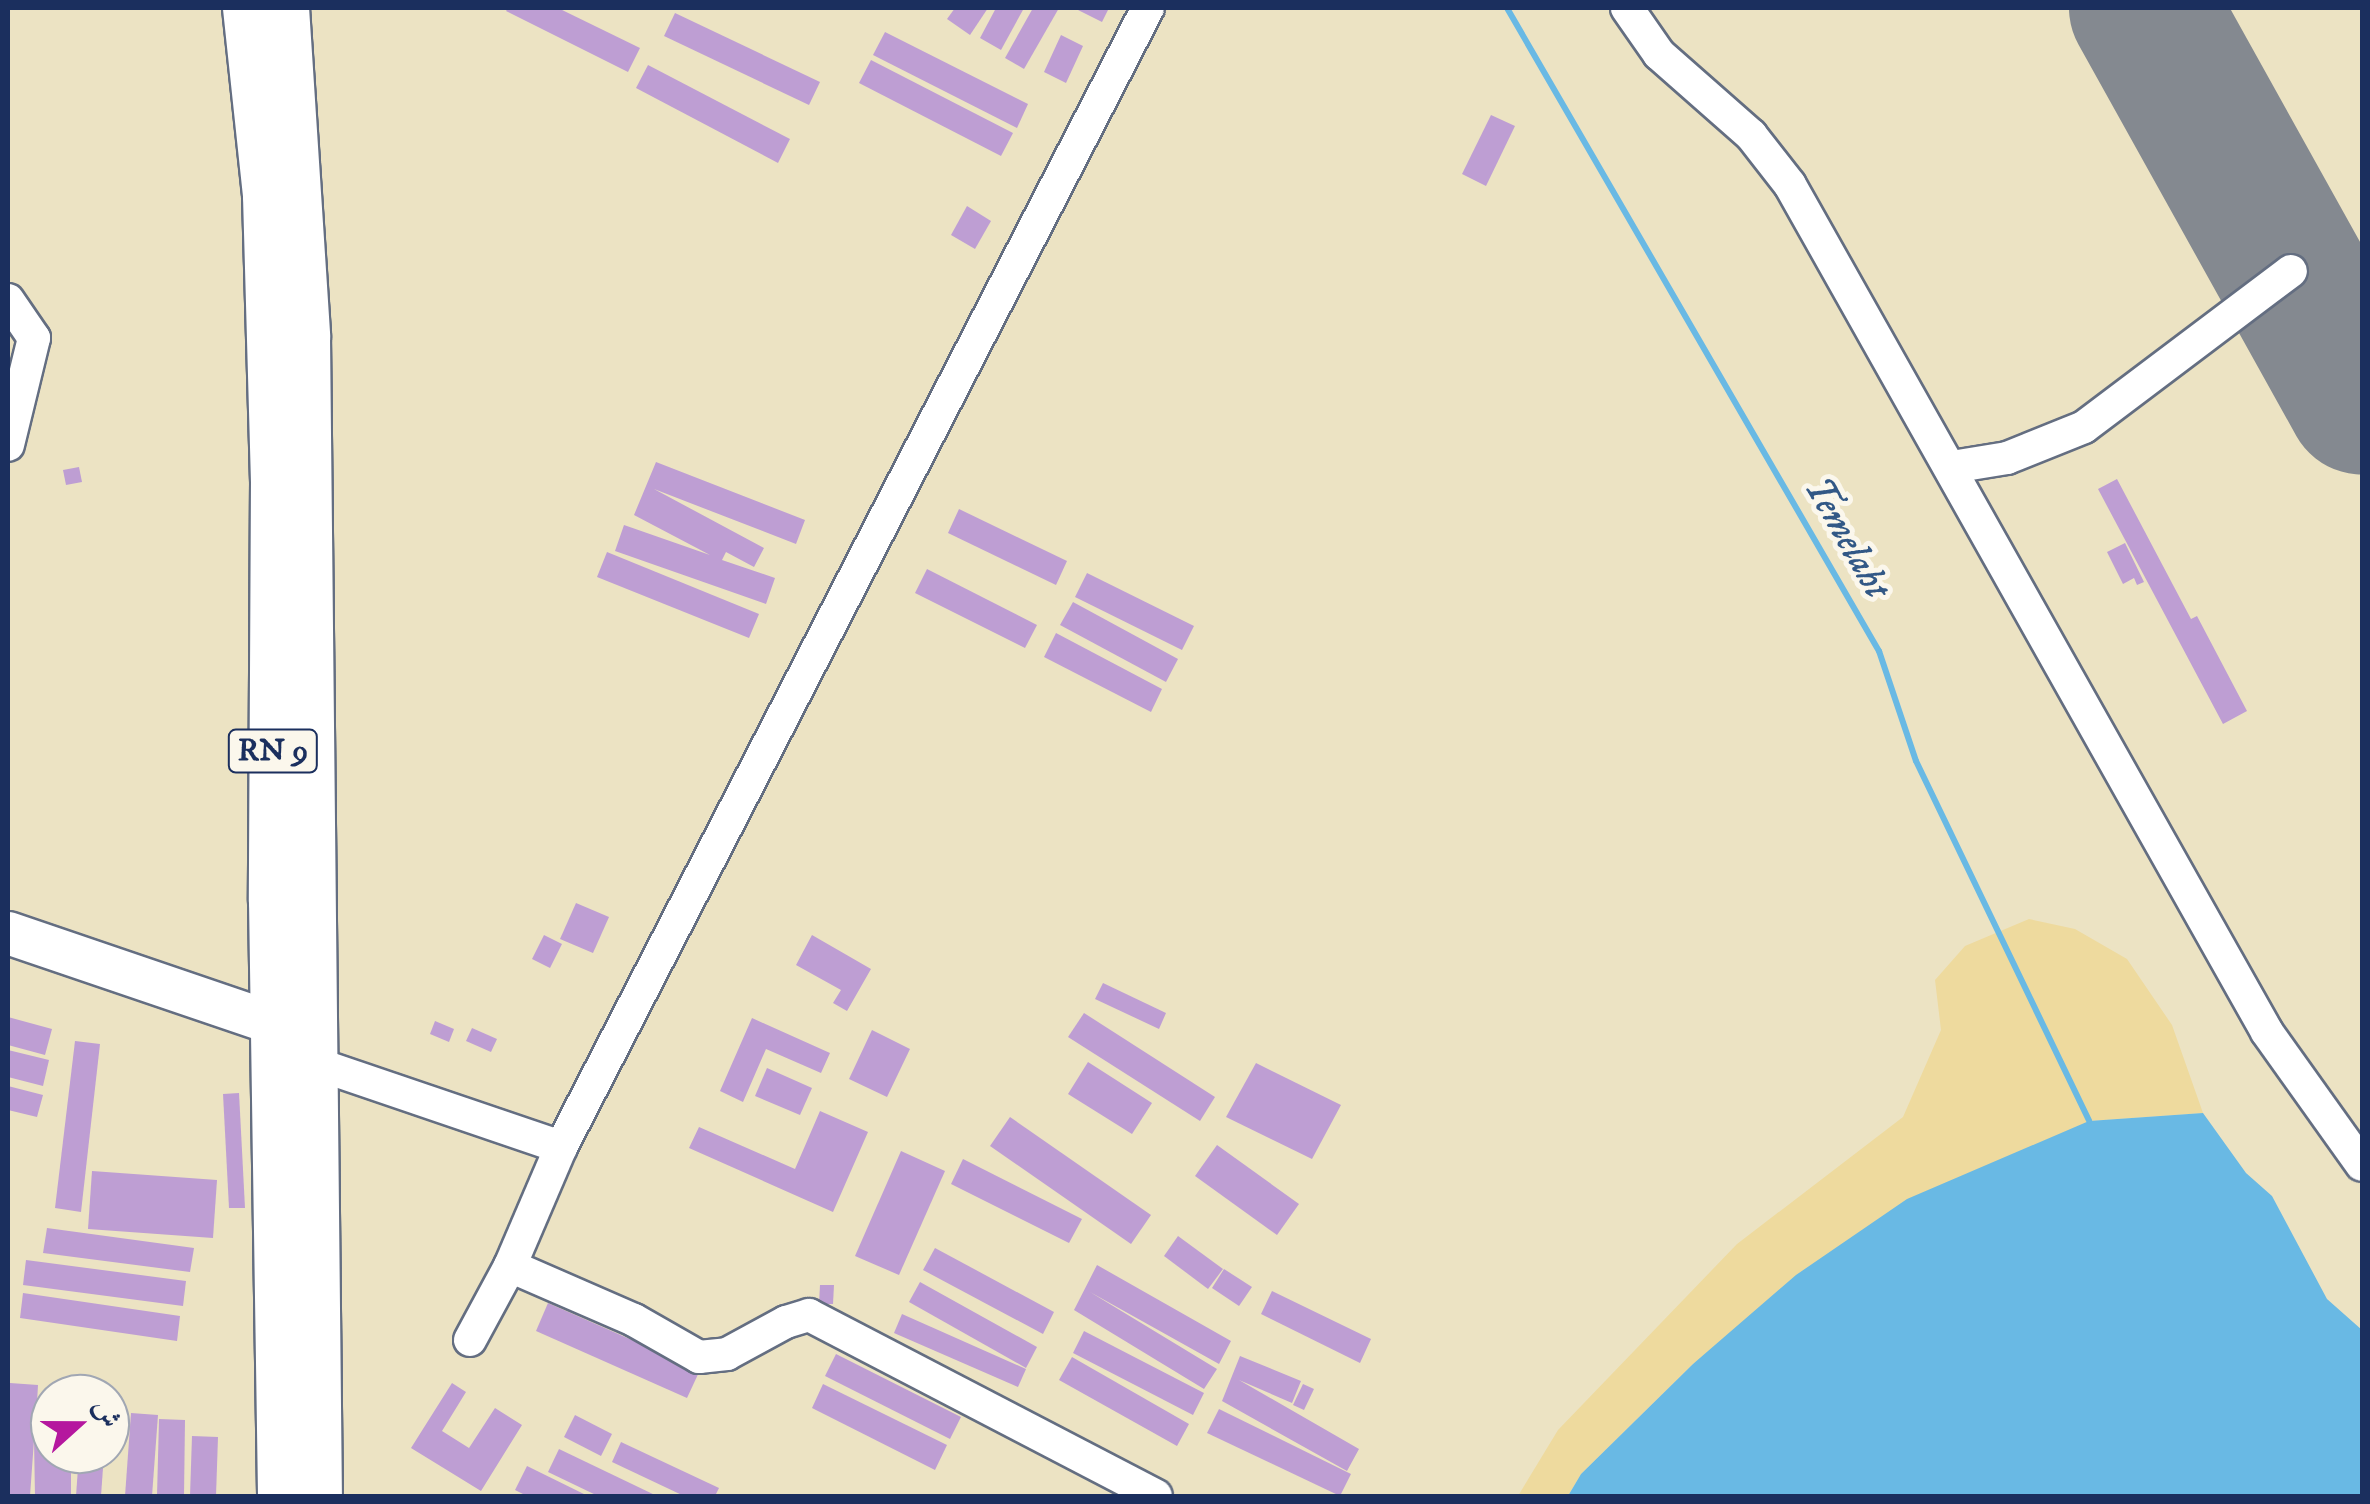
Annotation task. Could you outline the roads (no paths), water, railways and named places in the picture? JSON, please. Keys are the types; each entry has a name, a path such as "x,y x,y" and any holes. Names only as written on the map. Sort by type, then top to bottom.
{"highway":[{"name":"RN 9","path":"247,8 267,196 274,482 318,1496"},
{"name":"RN 9","path":"282,1496 301,1044 306,337 285,8"}],"main road":[{"path":"8,934 301,1044"}],"street":[{"path":"470,1340 510,1266 561,1147 1148,8"},
{"path":"1627,8 1659,54 1773,159 1952,466 2266,1032 2362,1166"},
{"path":"1952,466 2020,454 2084,426 2291,272"},
{"path":"8,300 34,338 8,445"},
{"path":"301,1044 561,1147"},
{"path":"510,1266 634,1320 699,1357 727,1354 786,1322 808,1315 1156,1496"}],"water":[{"path":"2203,1113 2246,1173 2272,1196 2327,1299 2362,1330 2362,1496 1568,1496 1581,1474 1693,1364 1796,1275 1907,1199 2089,1121"}],"waterway":[{"name":"Temelaht","path":"1507,8 1879,651 1916,761 2089,1121"}]}
